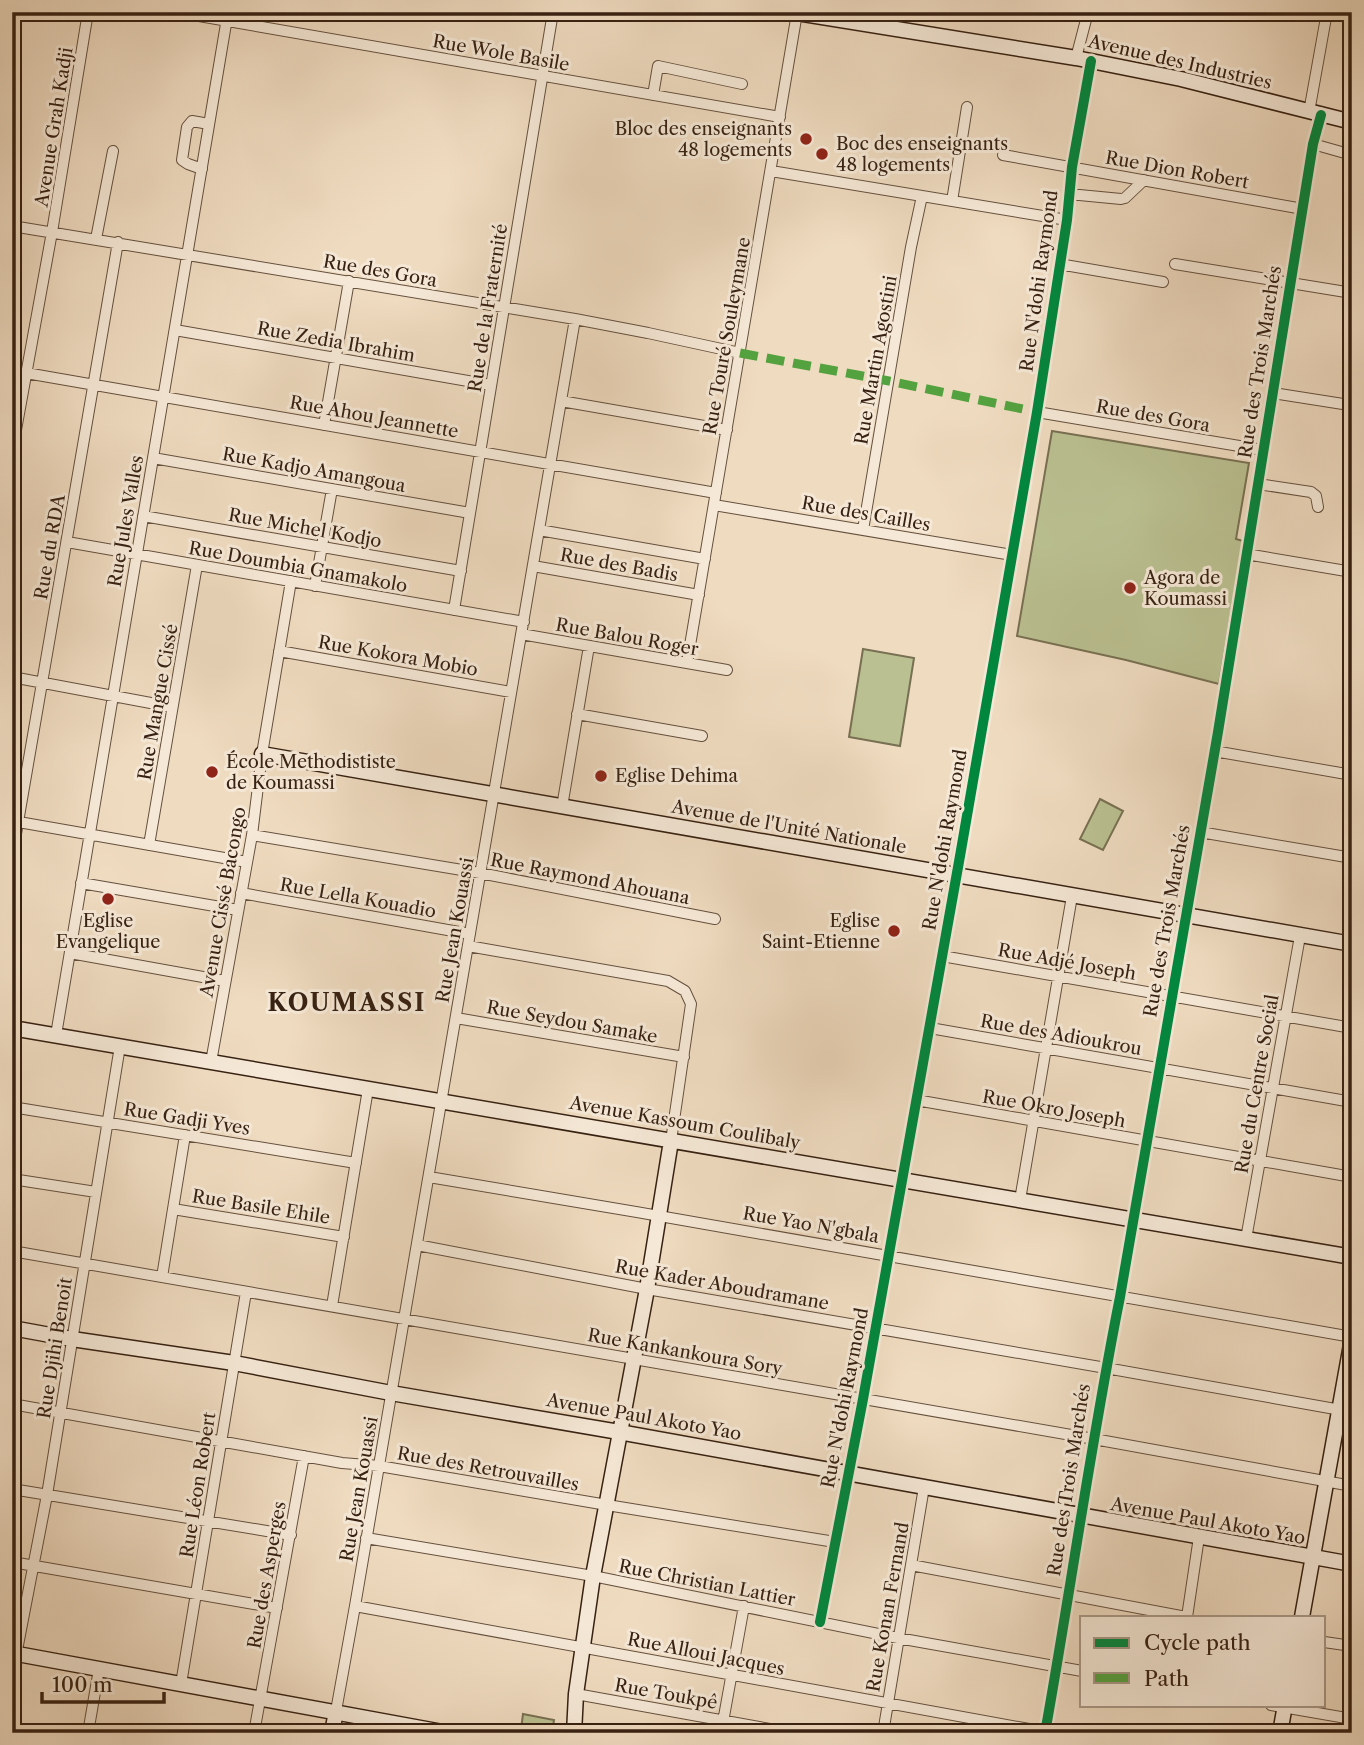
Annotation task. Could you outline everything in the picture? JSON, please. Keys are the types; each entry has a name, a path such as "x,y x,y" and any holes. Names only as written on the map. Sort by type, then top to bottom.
{"street":[{"name":"Avenue Grah Kadji","path":"12,453 88,12"},
{"name":"Rue Wole Basile","path":"176,12 227,16 542,76 779,117"},
{"name":"Rue de la Fraternité","path":"454,610 553,12"},
{"path":"1076,58 1088,12"},
{"name":"Rue des Trois Marchés","path":"1047,1732 1080,1516 1160,1068 1291,283 1313,144 1328,12"},
{"name":"Avenue des Industries","path":"800,13 1076,58 1181,79 1352,122"},
{"name":"Rue Touré Souleymane","path":"687,663 779,117 800,13"},
{"name":"Rue Jules Valles","path":"56,1035 227,16"},
{"name":"Rue N'dohi Raymond","path":"820,1622 957,876 1037,412 1067,220 1072,167 1091,61"},
{"path":"653,95 658,66 742,83"},
{"path":"952,201 967,107"},
{"path":"202,169 181,160 187,127 192,121 209,124"},
{"path":"1313,144 1352,155"},
{"path":"96,239 113,151"},
{"name":"Rue Dion Robert","path":"1003,155 1303,209"},
{"path":"771,171 1067,220"},
{"path":"1069,194 1121,200 1144,180"},
{"name":"Rue Martin Agostini","path":"863,530 922,196"},
{"name":"Rue des Gora","path":"12,226 575,319 740,353"},
{"name":"Rue du RDA","path":"12,856 15,822 43,683 118,242"},
{"path":"1059,264 1163,282"},
{"path":"1175,264 1352,293"},
{"path":"324,425 349,281"},
{"name":"Rue Jean Kouassi","path":"336,1712 575,319"},
{"name":"Rue Zedia Ibrahim","path":"175,330 491,385"},
{"name":"Rue Ahou Jeannette","path":"26,373 716,493"},
{"path":"1273,393 1343,404"},
{"path":"561,401 727,430"},
{"name":"Rue des Gora","path":"1037,412 1263,450"},
{"name":"Rue Kadjo Amangoua","path":"153,458 470,513"},
{"path":"1258,484 1311,492 1316,495 1318,508"},
{"path":"316,586 332,489"},
{"name":"Rue des Cailles","path":"714,505 1012,555"},
{"name":"Rue Michel Kodjo","path":"143,516 461,571"},
{"path":"539,530 705,559"},
{"name":"Rue Doumbia Gnamakolo","path":"67,542 523,622"},
{"path":"1246,554 1352,572"},
{"name":"Rue Mangue Cissé","path":"149,845 197,565"},
{"name":"Rue des Badis","path":"533,566 699,596"},
{"name":"Avenue Cissé Bacongo","path":"211,1062 252,835 262,754 291,582"},
{"name":"Rue Balou Roger","path":"521,634 727,670"},
{"path":"562,807 589,646"},
{"name":"Rue Kokora Mobio","path":"279,651 511,692"},
{"path":"12,677 172,707"},
{"path":"578,715 702,736"},
{"path":"1214,751 1352,775"},
{"name":"Avenue de l'Unité Nationale","path":"262,754 1352,944"},
{"path":"15,822 247,862"},
{"path":"1200,832 1352,858"},
{"name":"Rue Raymond Ahouana","path":"252,835 480,873 715,919"},
{"path":"81,883 238,910"},
{"name":"Rue Lella Kouadio","path":"241,893 470,934"},
{"path":"1020,1200 1072,896"},
{"name":"Rue du Centre Social","path":"1246,1239 1300,936"},
{"path":"468,947 668,981 685,991 691,1004 659,1215 593,1576 576,1694 574,1733"},
{"path":"70,953 225,981"},
{"name":"Rue Adjé Joseph","path":"942,957 1352,1028"},
{"name":"Rue Seydou Samake","path":"456,1018 684,1057"},
{"name":"Avenue Kassoum Coulibaly","path":"12,1028 1352,1257"},
{"name":"Rue des Adioukrou","path":"930,1028 1352,1102"},
{"name":"Rue Djihi Benoit","path":"12,1676 14,1653 47,1495 120,1046"},
{"path":"332,1307 368,1089"},
{"name":"Rue Okro Joseph","path":"916,1100 1352,1177"},
{"name":"Rue Gadji Yves","path":"12,1107 356,1163"},
{"path":"162,1277 185,1135"},
{"name":"Rue Yao N'gbala","path":"429,1177 1352,1338"},
{"path":"12,1179 96,1192"},
{"name":"Rue Basile Ehile","path":"173,1209 344,1237"},
{"name":"Rue Kader Aboudramane","path":"417,1245 646,1289 1346,1411"},
{"name":"Rue Kankankoura Sory","path":"12,1251 1352,1486"},
{"name":"Rue Léon Robert","path":"181,1684 246,1292"},
{"name":"Avenue Paul Akoto Yao","path":"12,1328 234,1363 1352,1564"},
{"path":"1303,1616 1327,1481 1346,1411 1352,1338"},
{"name":"Rue des Retrouvailles","path":"12,1404 222,1443 342,1463 379,1466 835,1542"},
{"name":"Rue des Asperges","path":"254,1733 304,1456"},
{"name":"Rue Konan Fernand","path":"883,1733 924,1487"},
{"path":"12,1489 290,1535"},
{"path":"1187,1616 1199,1536"},
{"name":"Rue Christian Lattier","path":"366,1538 593,1576 1080,1671"},
{"path":"12,1562 277,1608"},
{"path":"911,1565 1182,1616"},
{"name":"Rue Alloui Jacques","path":"355,1606 1047,1732"},
{"path":"722,1733 744,1606"},
{"path":"1326,1642 1352,1646"},
{"path":"14,1653 336,1712 415,1730 448,1733"},
{"path":"88,1733 99,1669"},
{"name":"Rue Toukpê","path":"576,1694 792,1733"},
{"path":"1280,1706 1280,1733"},
{"path":"1285,1706 1352,1719"},
{"path":"332,1733 336,1712"}],"green space":[{"name":"Agora de Koumassi","path":"1052,431 1249,463 1236,539 1243,541 1219,684 1017,636"},
{"path":"863,649 914,658 900,746 849,737"},
{"path":"1100,799 1123,811 1103,850 1080,839"},
{"path":"523,1714 554,1720 552,1733 521,1730"}],"marked path":[{"path":"740,353 1037,412"}],"cycle path":[{"path":"820,1622 863,1399 960,856 1037,412 1067,220 1072,167 1091,61"},
{"path":"1045,1733 1218,732 1313,144 1321,115"}],"place":[{"name":"Bloc des enseignants 48 logements","path":"806,139"},
{"name":"Boc des enseignants 48 logements","path":"822,154"},
{"name":"Agora de Koumassi","path":"1130,588"},
{"name":"École Methodististe de Koumassi","path":"212,772"},
{"name":"Eglise Dehima","path":"601,776"},
{"name":"Eglise Evangelique","path":"108,899"},
{"name":"Eglise Saint-Etienne","path":"894,931"}],"district":[{"name":"KOUMASSI","path":"347,1002"}]}
